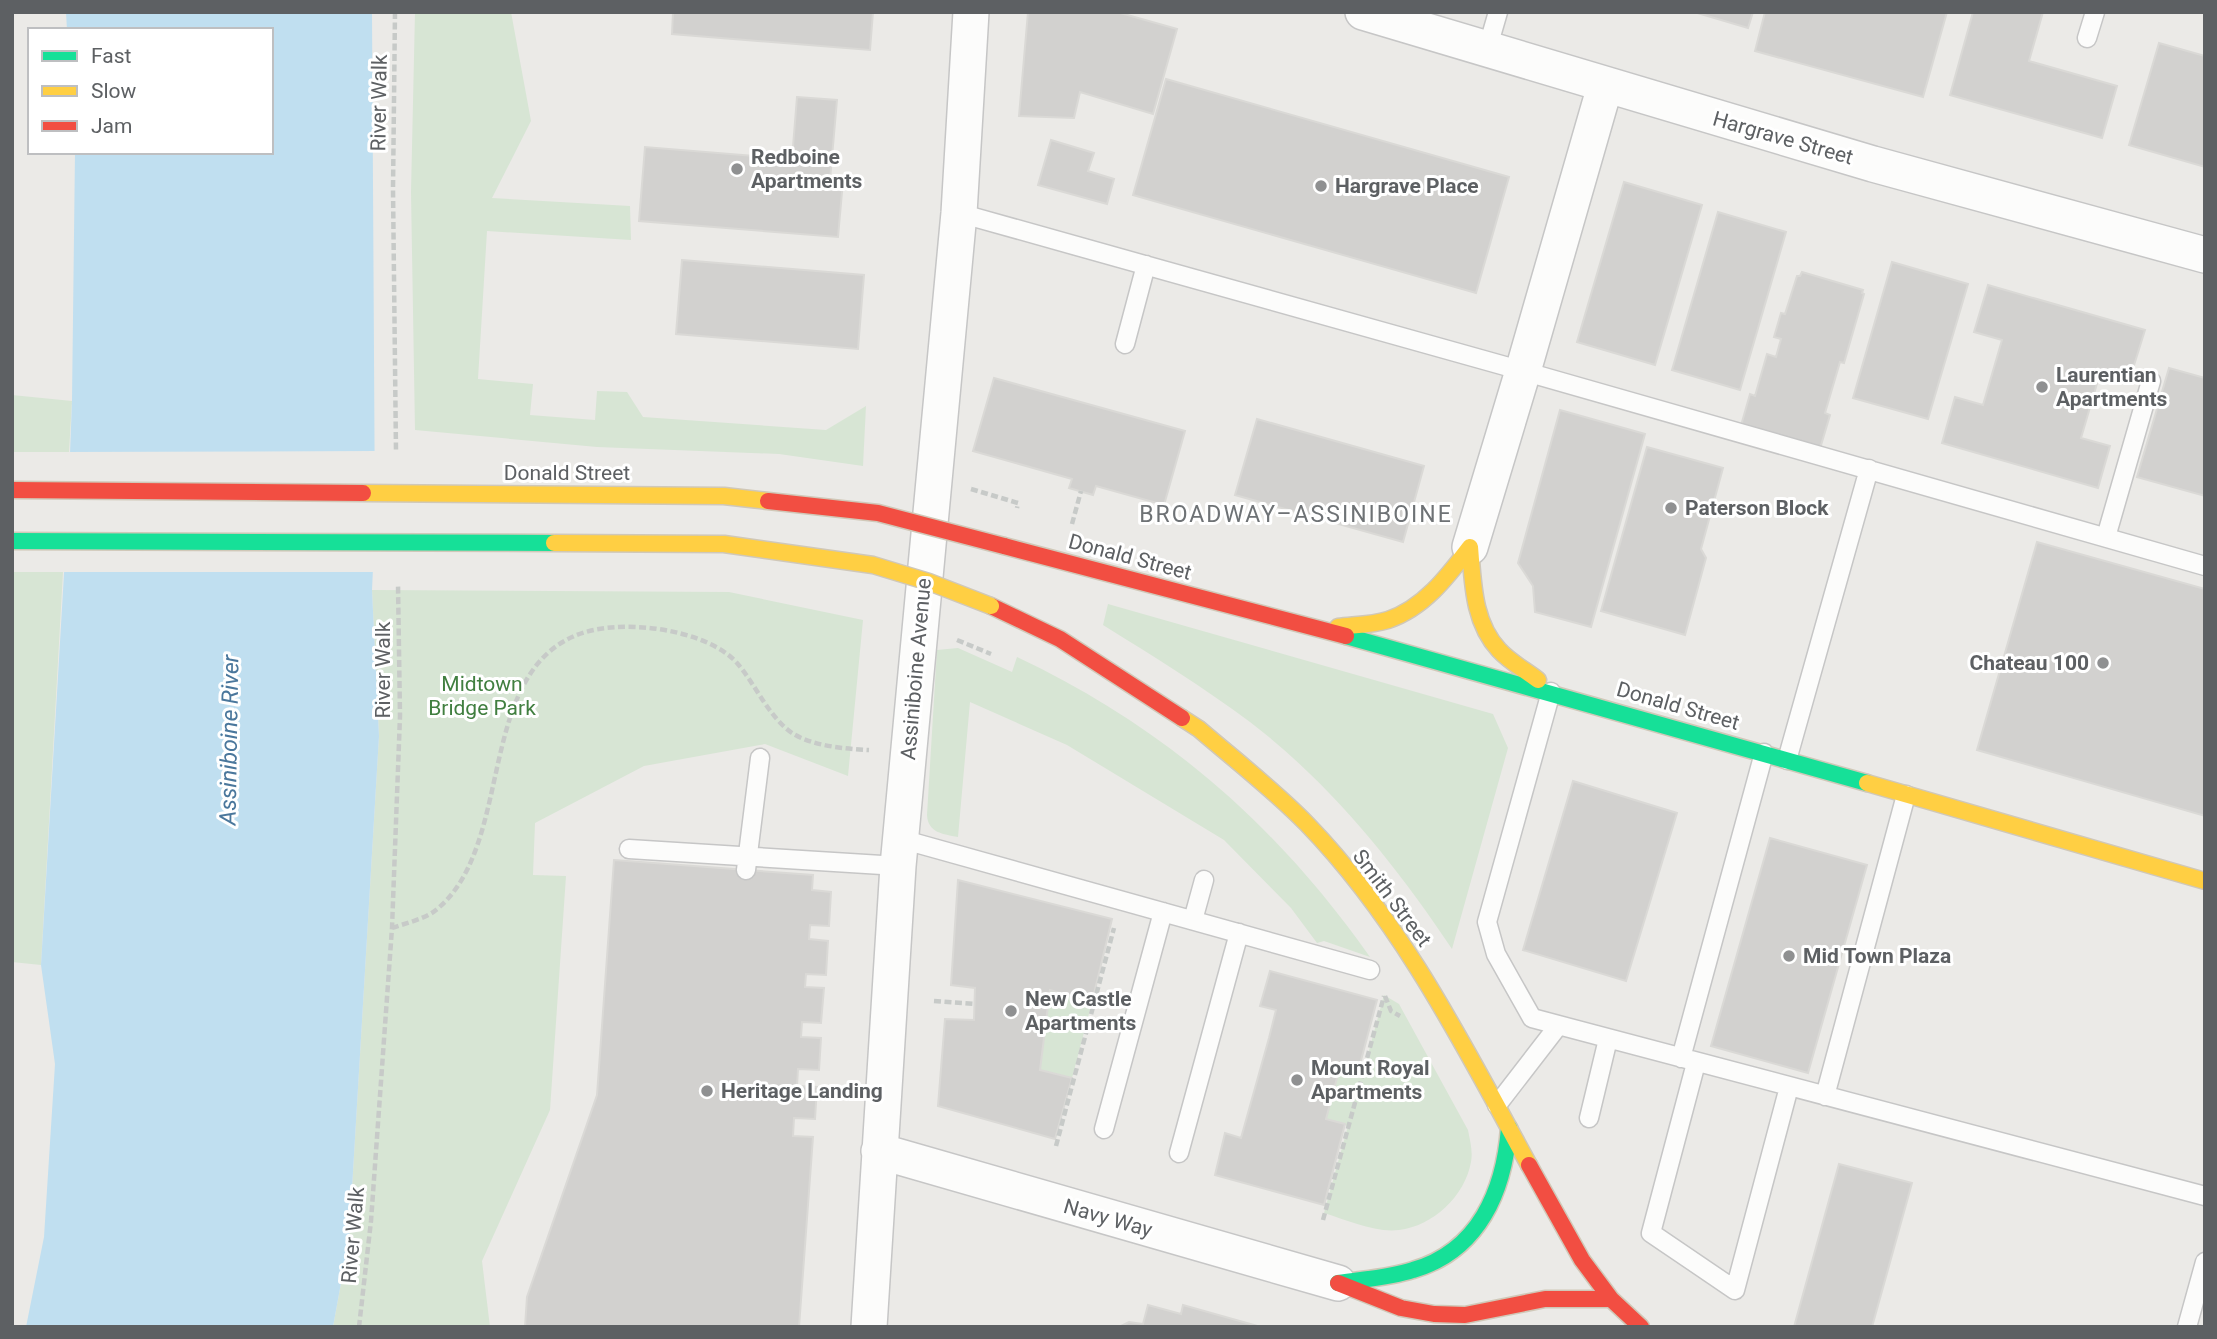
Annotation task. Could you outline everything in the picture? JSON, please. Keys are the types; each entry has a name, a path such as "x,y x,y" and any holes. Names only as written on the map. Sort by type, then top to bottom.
{"main road":[{"name":"Donald Street","path":"12,490 724,496 878,513 1325,629 2205,881"},
{"name":"Smith Street","path":"12,541 724,544 873,565 929,582 991,606 1060,639 1199,729 1306,823 1357,882 1432,988 1570,1239 1611,1299 1641,1327"},
{"path":"1325,629 1385,621 1401,615 1436,590 1469,547"},
{"path":"1469,547 1474,591 1486,635 1500,651 1551,692"},
{"path":"1338,1283 1423,1267 1441,1257 1474,1231 1488,1210 1500,1183 1505,1166 1509,1128"},
{"path":"1338,1283 1401,1308 1434,1314 1465,1315 1545,1299 1611,1299"}],"street":[{"name":"Assiniboine Avenue","path":"869,1327 900,852 959,213 971,12"},
{"name":"Hargrave Street","path":"1363,12 1873,164 2205,255"},
{"path":"1469,547 1605,86"},
{"name":"Navy Way","path":"879,1151 1338,1283"}],"lane":[{"path":"1487,50 1497,12"},
{"path":"2087,38 2095,12"},
{"path":"959,213 2205,566"},
{"path":"1125,344 1146,265"},
{"path":"2106,537 2151,381"},
{"path":"1787,760 1869,469"},
{"path":"1551,692 1488,922 1496,954 1532,1018 2205,1196"},
{"path":"1764,753 1688,1060 1651,1233 1735,1290 1789,1087"},
{"path":"747,863 760,758"},
{"path":"1825,1096 1906,794"},
{"path":"629,849 687,859 747,863 900,852 1122,900 1370,970"},
{"path":"1193,920 1204,880"},
{"path":"1104,1129 1163,912"},
{"path":"1179,1153 1239,933"},
{"path":"1497,1105 1558,1026"},
{"path":"1589,1118 1608,1039"},
{"path":"2187,1327 2205,1262"}],"path":[{"name":"River Walk","path":"395,12 393,189 396,458"},
{"path":"969,488 1014,502"},
{"path":"1070,530 1081,491"},
{"name":"River Walk","path":"359,1327 371,1222 392,928 400,716 398,580"},
{"path":"392,928 435,911 462,878 477,847 519,695 533,671 549,653 565,640 583,632 620,625 659,629 698,640 734,660 753,682 781,725 795,735 852,749 908,753"},
{"path":"950,638 979,649"},
{"path":"1056,1146 1122,900"},
{"path":"1323,1220 1384,995"},
{"path":"934,1001 975,1004"}],"green space":[{"path":"415,12 511,12 531,121 492,198 630,206 631,240 487,231 478,379 533,384 530,415 595,420 597,391 627,392 643,417 826,430 866,406 863,466 779,454 597,447 415,430 411,192"},
{"path":"12,395 72,401 69,452 12,452"},
{"path":"12,572 63,572 41,965 12,962"},
{"name":"Midtown Bridge Park","path":"372,590 729,592 863,620 848,776 765,744 644,766 535,823 533,875 566,876 550,1110 482,1261 490,1327 333,1327 349,1239 379,736"},
{"path":"1108,604 1493,714 1508,748 1452,949 1385,857 1335,799 1280,746 1250,722 1103,625"},
{"path":"958,648 1012,672 1017,657 1071,685 1169,748 1214,783 1256,822 1334,909 1370,957 1324,941 1317,943 1291,908 1224,840 1067,745 970,702 958,837 933,829 927,815 937,650"},
{"path":"1050,990 1092,1002 1072,1078 1040,1070"},
{"path":"1384,995 1399,1004 1468,1130 1472,1154 1468,1175 1446,1207 1424,1222 1399,1230 1380,1230 1324,1213 1348,1126 1326,1119 1341,1063 1364,1069"}],"water":[{"name":"Assiniboine River","path":"66,12 372,12 375,526 372,590 379,736 349,1239 333,1327 26,1327 44,1237 55,1064 41,965 68,506 75,154 273,154 273,28 67,28"}],"pier":[{"path":"378,451 377,572 60,572 66,452"}],"building":[{"path":"673,12 873,12 870,50 672,34"},
{"path":"1028,12 1117,12 1177,29 1153,114 1080,92 1074,118 1019,116"},
{"path":"1694,12 1753,12 1748,28"},
{"path":"1765,12 1947,12 1923,97 1755,51"},
{"path":"1973,12 2043,12 2029,61 2117,86 2102,138 1950,95"},
{"path":"2159,43 2205,56 2205,167 2129,145"},
{"name":"Hargrave Place","path":"1166,79 1509,177 1476,293 1133,195"},
{"name":"Redboine Apartments","path":"797,97 837,100 830,180 843,181 838,237 639,221 645,147 792,159"},
{"path":"1051,140 1094,153 1088,171 1114,179 1107,204 1038,185"},
{"path":"1624,182 1702,205 1655,365 1577,342"},
{"path":"1718,212 1786,232 1740,390 1672,370"},
{"path":"682,260 864,275 858,349 676,334"},
{"path":"1892,262 1968,284 1928,419 1853,398"},
{"path":"1802,272 1863,290 1864,294 1844,363 1840,362 1825,413 1830,415 1819,452 1740,429 1750,394 1755,396 1767,354 1776,357 1781,339 1774,337 1781,313 1785,314 1797,276"},
{"name":"Laurentian Apartments","path":"1988,285 2145,330 2130,378 2101,370 2081,438 2110,446 2098,488 1942,443 1955,397 1983,405 2002,340 1974,332"},
{"path":"2169,368 2205,378 2205,496 2137,477"},
{"path":"994,378 1185,431 1164,505 1096,486 1093,495 1069,488 1072,479 973,451"},
{"path":"1560,410 1645,434 1591,627 1535,612 1533,586 1518,563"},
{"path":"1257,419 1424,466 1403,542 1235,495"},
{"name":"Paterson Block","path":"1647,447 1723,468 1701,549 1706,558 1685,635 1601,611"},
{"name":"Chateau 100","path":"2037,542 2205,589 2205,816 1977,750"},
{"path":"1573,781 1677,813 1626,981 1523,950"},
{"name":"Mid Town Plaza","path":"1770,838 1867,865 1808,1073 1711,1046"},
{"name":"Heritage Landing","path":"614,860 813,875 812,890 831,892 829,926 810,925 809,939 828,941 826,975 806,974 805,987 824,988 821,1023 802,1022 801,1037 821,1038 819,1070 798,1069 797,1086 817,1087 815,1119 794,1118 793,1136 813,1137 799,1327 525,1327 527,1297 597,1095"},
{"name":"New Castle Apartments","path":"958,880 1112,919 1092,1002 1050,990 1040,1070 1072,1078 1055,1139 938,1106 945,1019 974,1020 975,988 951,985"},
{"name":"Mount Royal Apartments","path":"1270,971 1377,1000 1359,1068 1341,1063 1326,1119 1345,1124 1324,1205 1215,1175 1225,1133 1241,1138 1269,1038 1276,1010 1260,1006"},
{"path":"1839,1164 1912,1183 1872,1327 1794,1327"},
{"path":"1148,1305 1181,1314 1183,1305 1261,1327 1119,1327 1129,1322 1143,1324"}],"traffic: fast":[{"path":"12,541 554,543"},
{"path":"1346,636 1867,783"},
{"path":"1338,1283 1404,1273 1436,1261 1455,1249 1484,1216 1494,1196 1509,1128"}],"traffic: slow":[{"path":"363,493 724,496 768,501"},
{"path":"554,543 724,544 873,565 929,582 991,606"},
{"path":"1470,547 1476,602 1490,639 1503,654 1538,680"},
{"path":"1338,627 1382,622 1413,608 1444,580 1470,547"},
{"path":"1182,718 1199,729 1294,811 1373,902 1429,987 1529,1165"},
{"path":"1867,783 2205,881"}],"traffic: jam":[{"path":"12,490 363,493"},
{"path":"768,501 878,513 1004,546"},
{"path":"1004,546 1346,636"},
{"path":"991,606 1060,639 1182,718"},
{"path":"1529,1165 1582,1260 1611,1299 1641,1327"},
{"path":"1338,1283 1401,1308 1434,1314 1465,1315 1545,1299 1611,1299"}],"place":[{"name":"Redboine Apartments","path":"737,169"},
{"name":"Hargrave Place","path":"1321,186"},
{"name":"Laurentian Apartments","path":"2042,387"},
{"name":"Paterson Block","path":"1671,508"},
{"name":"Chateau 100","path":"2103,663"},
{"name":"Mid Town Plaza","path":"1789,956"},
{"name":"New Castle Apartments","path":"1011,1011"},
{"name":"Mount Royal Apartments","path":"1297,1080"},
{"name":"Heritage Landing","path":"707,1091"}],"district":[{"name":"BROADWAY–ASSINIBOINE","path":"1296,514"}]}
